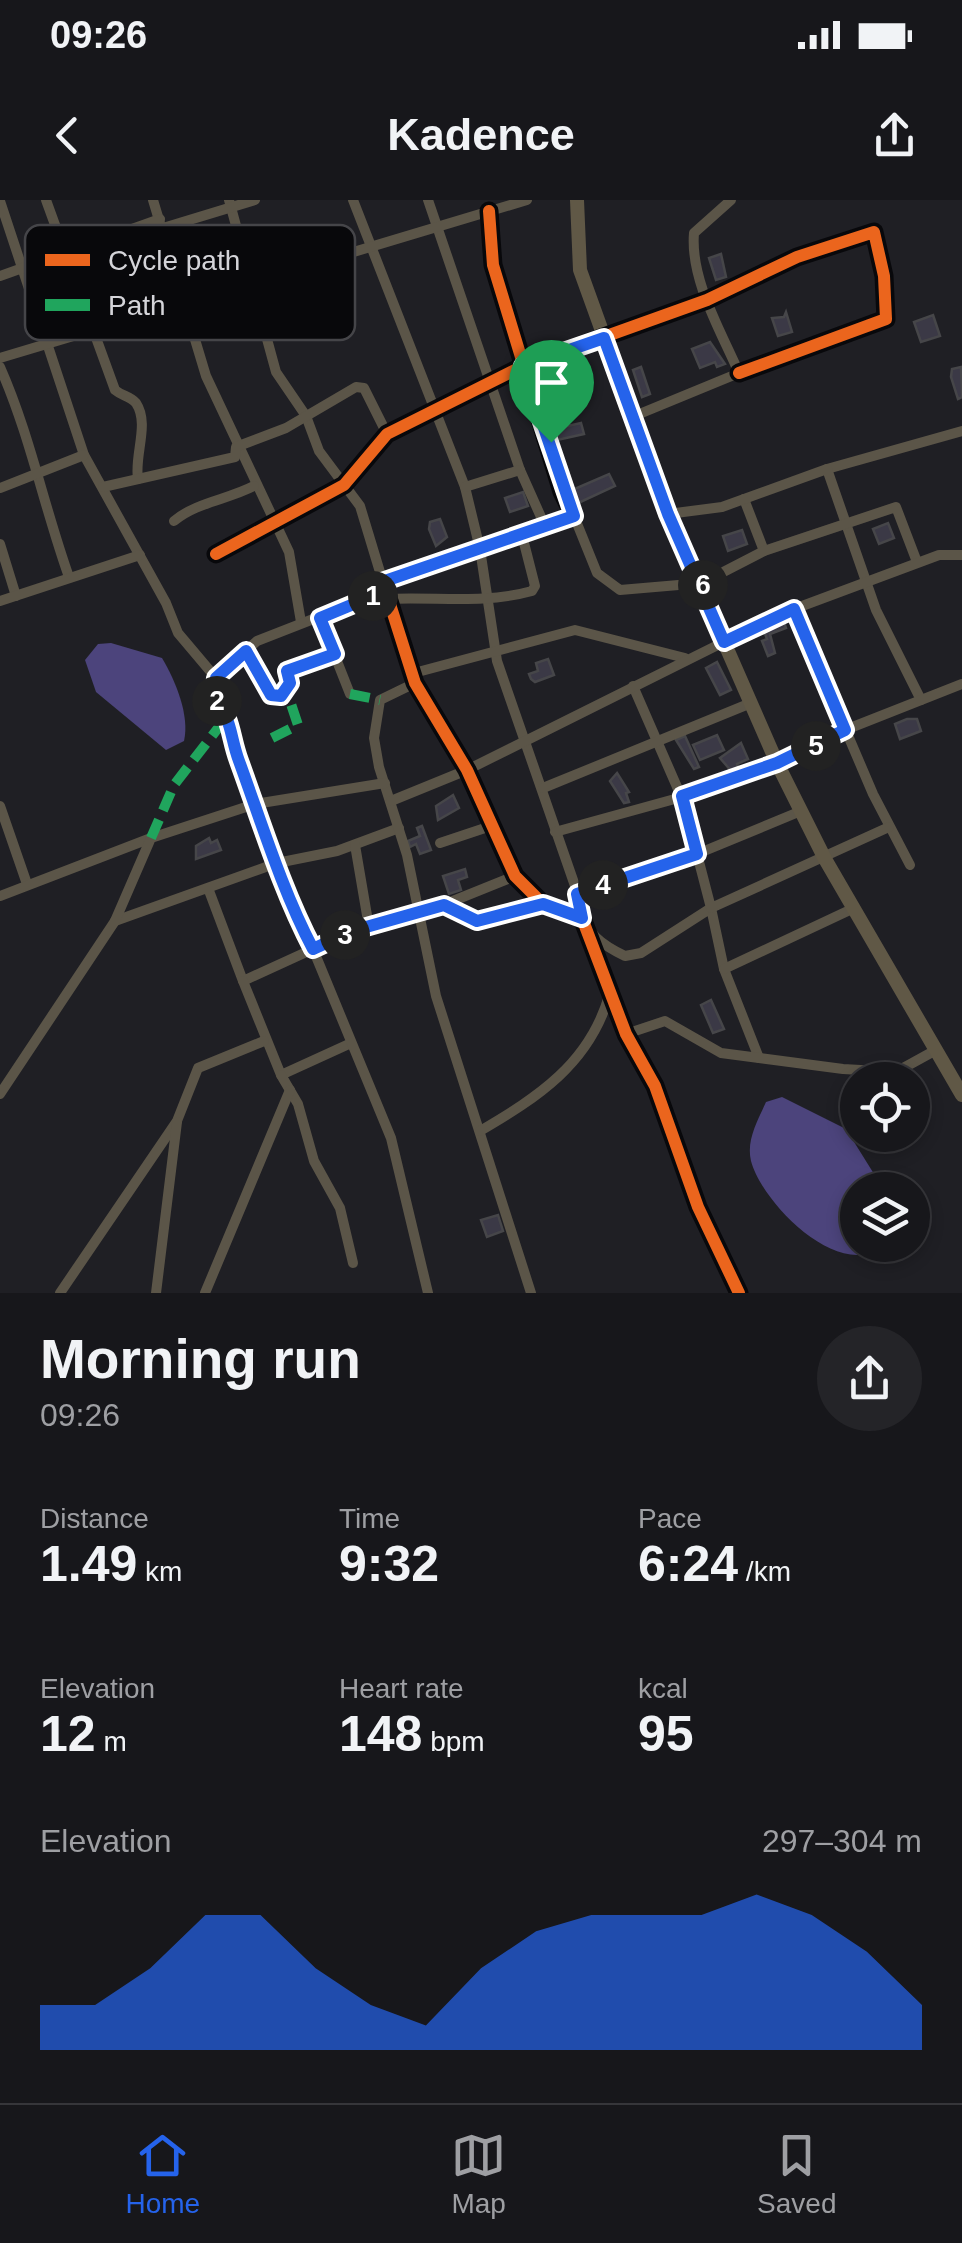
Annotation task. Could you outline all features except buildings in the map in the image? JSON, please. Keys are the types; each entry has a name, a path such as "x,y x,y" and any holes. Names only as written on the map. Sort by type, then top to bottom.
{"street":[{"path":"46,200 55,225"},
{"path":"153,200 161,223"},
{"path":"154,225 255,200"},
{"path":"353,200 465,487 490,601 496,653 543,788 582,918 626,1034 654,1086 698,1208 738,1293"},
{"path":"428,200 520,470 545,526"},
{"path":"472,200 483,213 523,366 574,516 596,573 612,587 626,590 702,582 764,551 896,507 917,562"},
{"path":"355,252 527,200"},
{"path":"577,200 580,270 668,514 702,582 777,763 825,859 962,1095"},
{"path":"732,200 694,232 693,247 707,300 739,373"},
{"path":"1,201 25,280"},
{"path":"216,554 274,520 290,518 344,485 387,434 523,366 707,300 797,257 874,232 884,276 886,319 739,373 632,418"},
{"path":"0,276 25,266"},
{"path":"49,340 84,455 178,633 216,678"},
{"path":"0,358 59,340"},
{"path":"94,340 115,390 134,401 142,420 135,456 138,479"},
{"path":"195,340 236,447 274,520 294,570 301,622"},
{"path":"267,340 276,372 306,416 319,451 360,506 414,678 467,770 514,876 543,904 582,918 594,936 625,956 641,953 710,908 889,827"},
{"path":"0,366 30,444 35,474 68,577"},
{"path":"236,447 362,386 387,434"},
{"path":"668,514 722,507 827,469 962,431"},
{"path":"103,487 228,460 235,457 236,447"},
{"path":"0,488 84,455"},
{"path":"827,469 865,580 921,700"},
{"path":"465,487 520,470"},
{"path":"174,521 196,506 228,499 254,486"},
{"path":"744,499 764,551"},
{"path":"428,1293 391,1138 277,863 236,754 229,714 214,697 216,678 257,641 320,618 480,548 574,516"},
{"path":"384,591 490,601 534,589 522,536"},
{"path":"0,544 16,596"},
{"path":"0,601 140,555"},
{"path":"391,802 467,770 685,658 794,609 917,562 939,555 962,555"},
{"path":"794,609 889,827 910,864"},
{"path":"320,618 350,694"},
{"path":"531,1293 480,1131 470,1113 436,996 399,828 374,738 380,700 414,678 583,630 685,658"},
{"path":"246,651 271,695 281,696 290,683 287,671 335,654"},
{"path":"555,832 682,796 777,763 845,730 962,684"},
{"path":"632,686 682,796 724,969 759,1058"},
{"path":"543,788 751,703"},
{"path":"0,896 151,838 255,804 385,783"},
{"path":"0,806 27,884"},
{"path":"577,894 697,854 801,811"},
{"path":"440,843 492,826"},
{"path":"115,921 140,908 277,863 355,845 399,828"},
{"path":"0,1094 16,1064 115,921 151,838"},
{"path":"355,845 370,927"},
{"path":"243,981 313,949 416,911 444,905 514,876"},
{"path":"208,888 264,1041 298,1104 314,1161 340,1208 353,1263"},
{"path":"444,905 477,921 543,904"},
{"path":"724,969 852,909"},
{"path":"480,1131 558,1080 590,1042 610,995"},
{"path":"626,1034 665,1021 721,1053 896,1072 936,1050"},
{"path":"60,1293 177,1122 198,1068 264,1041"},
{"path":"281,1075 349,1044"},
{"path":"205,1293 290,1090"},
{"path":"156,1293 177,1122"}],"shaded area":[{"path":"111,643 162,658 183,709 184,741 166,750 96,692 85,660 98,644"},
{"path":"782,1097 840,1126 840,1152 860,1152 873,1172 840,1172 840,1252 805,1233 786,1216 758,1178 750,1145 766,1102"}],"marked path":[{"path":"272,738 298,725 287,692"},
{"path":"350,694 380,700"},
{"path":"151,838 174,785 229,714"}],"cycle path":[{"path":"489,211 493,265 562,492 574,516 383,582 415,683 467,770 515,876 543,904 582,918 626,1034 655,1086 698,1207 739,1293"},
{"path":"216,554 344,485 387,434 523,366 707,300 797,257 874,232 884,276 886,319 739,373"}],"route":[{"path":"604,338 668,514 702,582 724,642 794,609 845,730 777,763 682,796 697,854 577,894 582,918 543,904 477,921 444,905 352,931 313,949 297,919 236,754 229,714 214,697 216,678 246,651 254,659 271,695 281,696 290,683 287,671 335,654 325,639 320,618 380,594 385,591 382,582 574,516 562,492 551,442 523,366 604,338"}]}
